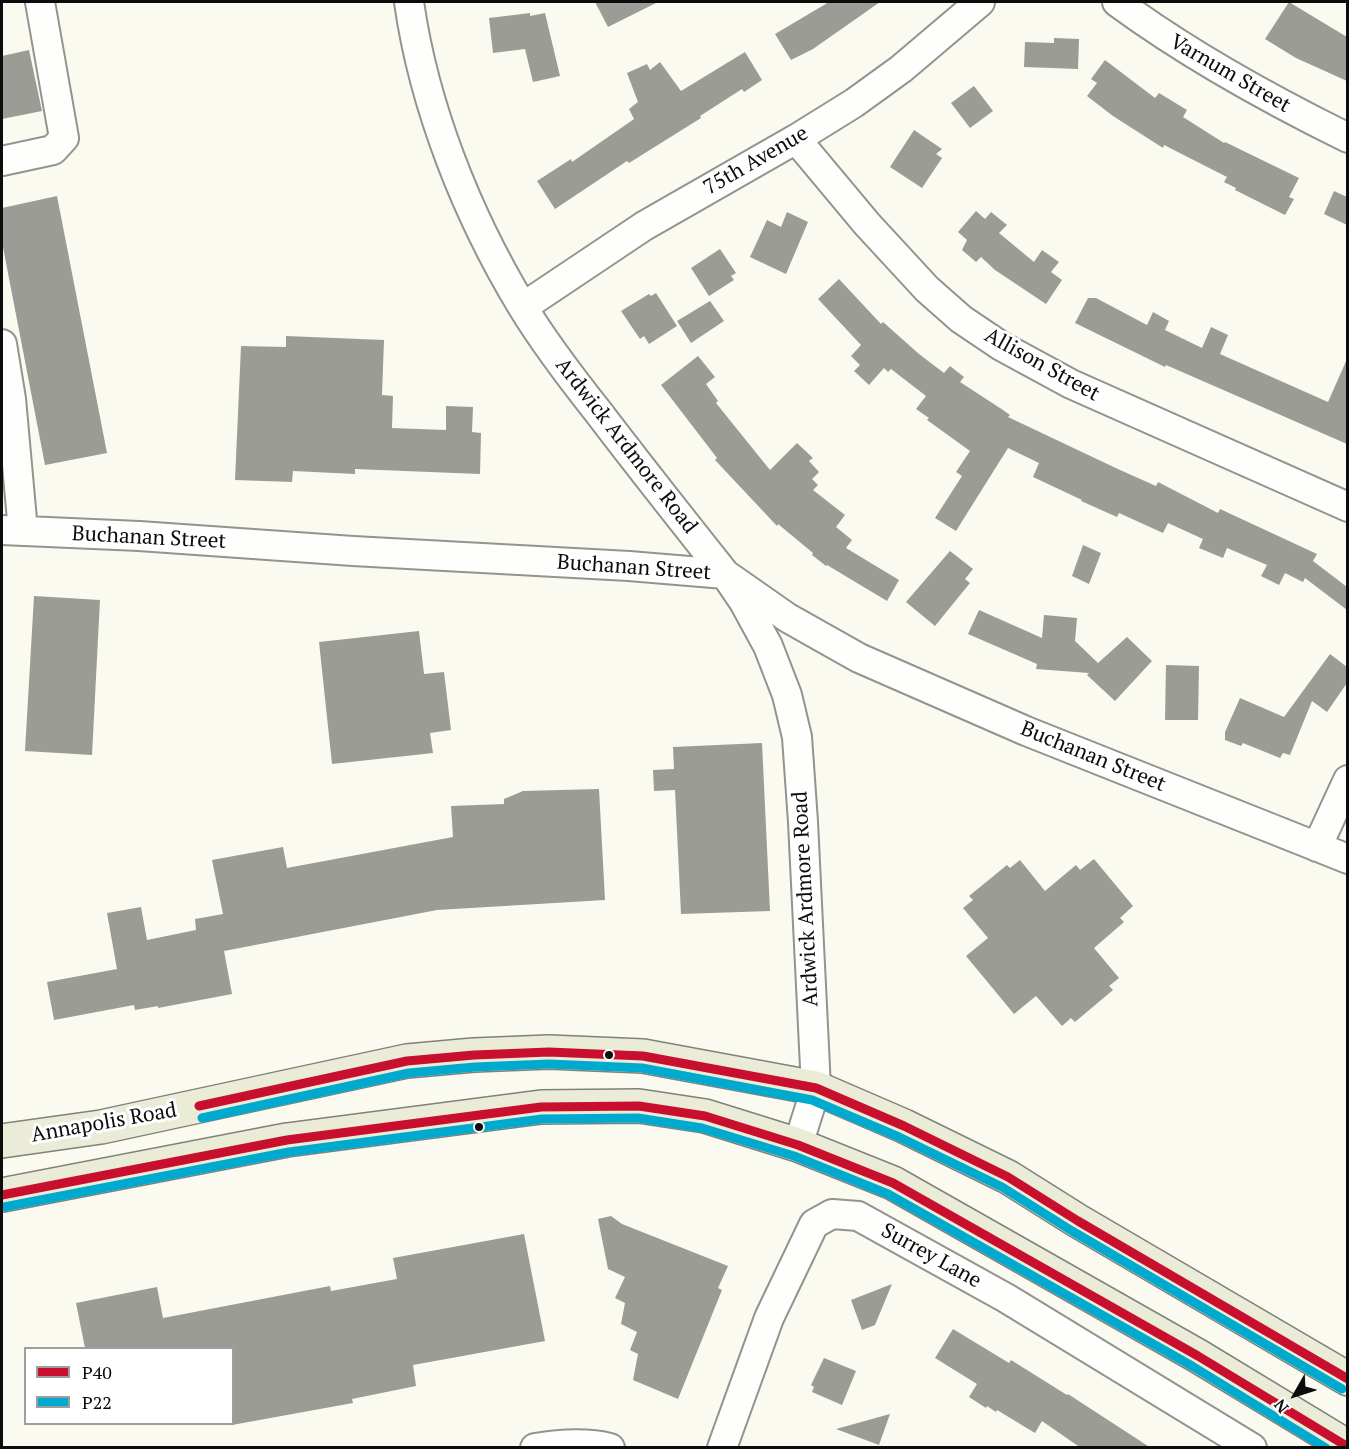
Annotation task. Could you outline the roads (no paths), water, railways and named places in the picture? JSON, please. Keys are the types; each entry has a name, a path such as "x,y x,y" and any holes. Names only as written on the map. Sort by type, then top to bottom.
{"main road":[{"name":"Annapolis Road","path":"2,1141 101,1127 407,1061 549,1052 643,1056 816,1088 904,1126 1008,1177 1078,1221 1347,1379"},
{"path":"2,1194 287,1140 541,1107 639,1106 705,1116 798,1144 893,1183 1198,1356 1347,1447"}],"street":[{"path":"2,161 53,150 64,138 40,2"},
{"name":"Ardwick Ardmore Road","path":"409,2 412,26 425,78 449,154 484,237 523,308 569,375 725,574 744,602 768,646 787,695 796,737 803,822 816,1088 798,1144"},
{"name":"75th Avenue","path":"523,308 644,226 854,103 901,69 980,2"},
{"name":"Varnum Street","path":"1117,2 1161,34 1246,86 1347,138"},
{"name":"Allison Street","path":"796,139 867,224 927,289 961,319 1001,346 1071,384 1347,507"},
{"path":"2,344 11,399 12,531"},
{"name":"Buchanan Street","path":"12,531 139,536 630,566 725,574 788,618 859,658 1026,731 1347,859"},
{"path":"1317,847 1347,780"},
{"name":"Surrey Lane","path":"722,1448 769,1318 814,1224 832,1214 858,1216 1006,1298 1252,1448"},
{"path":"535,1448 558,1444 598,1445 610,1448"}]}
